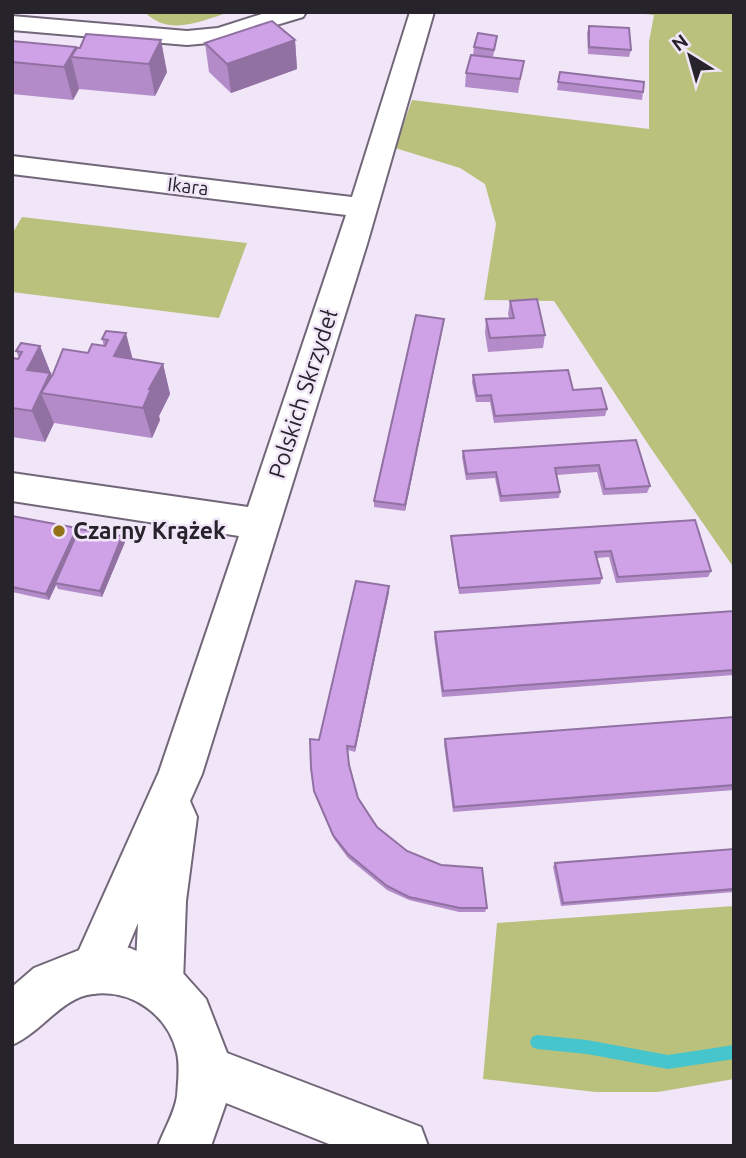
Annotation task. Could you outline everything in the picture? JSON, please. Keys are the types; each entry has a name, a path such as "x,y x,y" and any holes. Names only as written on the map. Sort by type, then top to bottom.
{"street":[{"path":"121,12 139,36"},
{"path":"12,23 139,36 207,37 294,12"},
{"name":"Polskich Skrzydeł","path":"94,970 180,774 363,208 422,12"},
{"name":"Ikara","path":"12,165 363,208"},
{"path":"12,487 261,524"},
{"name":"Polskich Skrzydeł","path":"159,982 163,901 180,774"},
{"path":"12,1020 45,989 69,976 94,970 128,970 159,982 182,1004 198,1034 204,1069 201,1102 184,1146"},
{"path":"204,1069 402,1146"}],"green space":[{"path":"145,12 229,12 197,23 175,25 154,20"},
{"path":"628,12 734,12 734,568 554,301 484,300 496,224 485,184 460,168 395,148 412,100 649,129 649,42 654,15"},
{"path":"22,217 247,243 219,318 12,292 12,234"},
{"path":"734,906 734,1079 658,1092 596,1092 483,1079 497,923"}],"building":[{"path":"272,21 295,40 227,64 205,43"},
{"path":"589,26 629,28 631,50 589,47"},
{"path":"478,33 497,36 494,50 474,47"},
{"path":"86,34 161,40 149,64 71,57 77,48 80,48"},
{"path":"12,41 76,47 64,67 12,62"},
{"path":"471,55 524,61 520,79 466,73"},
{"path":"560,72 644,82 643,92 558,82"},
{"path":"537,299 545,335 490,338 486,319 514,318 510,301"},
{"path":"416,315 444,319 405,505 374,501"},
{"path":"106,331 126,333 114,356 163,364 149,389 143,408 41,393 53,374 63,349 88,353 92,344 105,346 108,340 102,339"},
{"path":"21,343 40,346 27,370 50,373 32,411 12,408 12,358 18,359 22,352 16,351"},
{"path":"568,370 573,390 601,388 607,409 495,416 491,395 477,396 473,375"},
{"path":"636,440 650,486 605,489 599,465 555,468 560,492 501,496 496,472 467,474 463,451"},
{"path":"12,516 77,528 46,594 12,587"},
{"path":"695,520 711,571 618,577 611,551 595,552 602,578 459,588 451,536"},
{"path":"79,529 122,536 100,591 55,583"},
{"path":"356,581 389,586 355,747 347,746 358,798 377,827 407,851 441,865 482,868 487,908 460,908 409,897 387,886 348,854 333,835 314,791 310,739 319,740"},
{"path":"734,611 734,670 443,691 435,632"},
{"path":"734,717 734,785 454,807 445,739"},
{"path":"734,849 734,889 563,903 555,863"}],"waterway":[{"path":"537,1042 587,1047 668,1062 734,1052"}],"place":[{"name":"Czarny Krążek","path":"59,531"}]}
